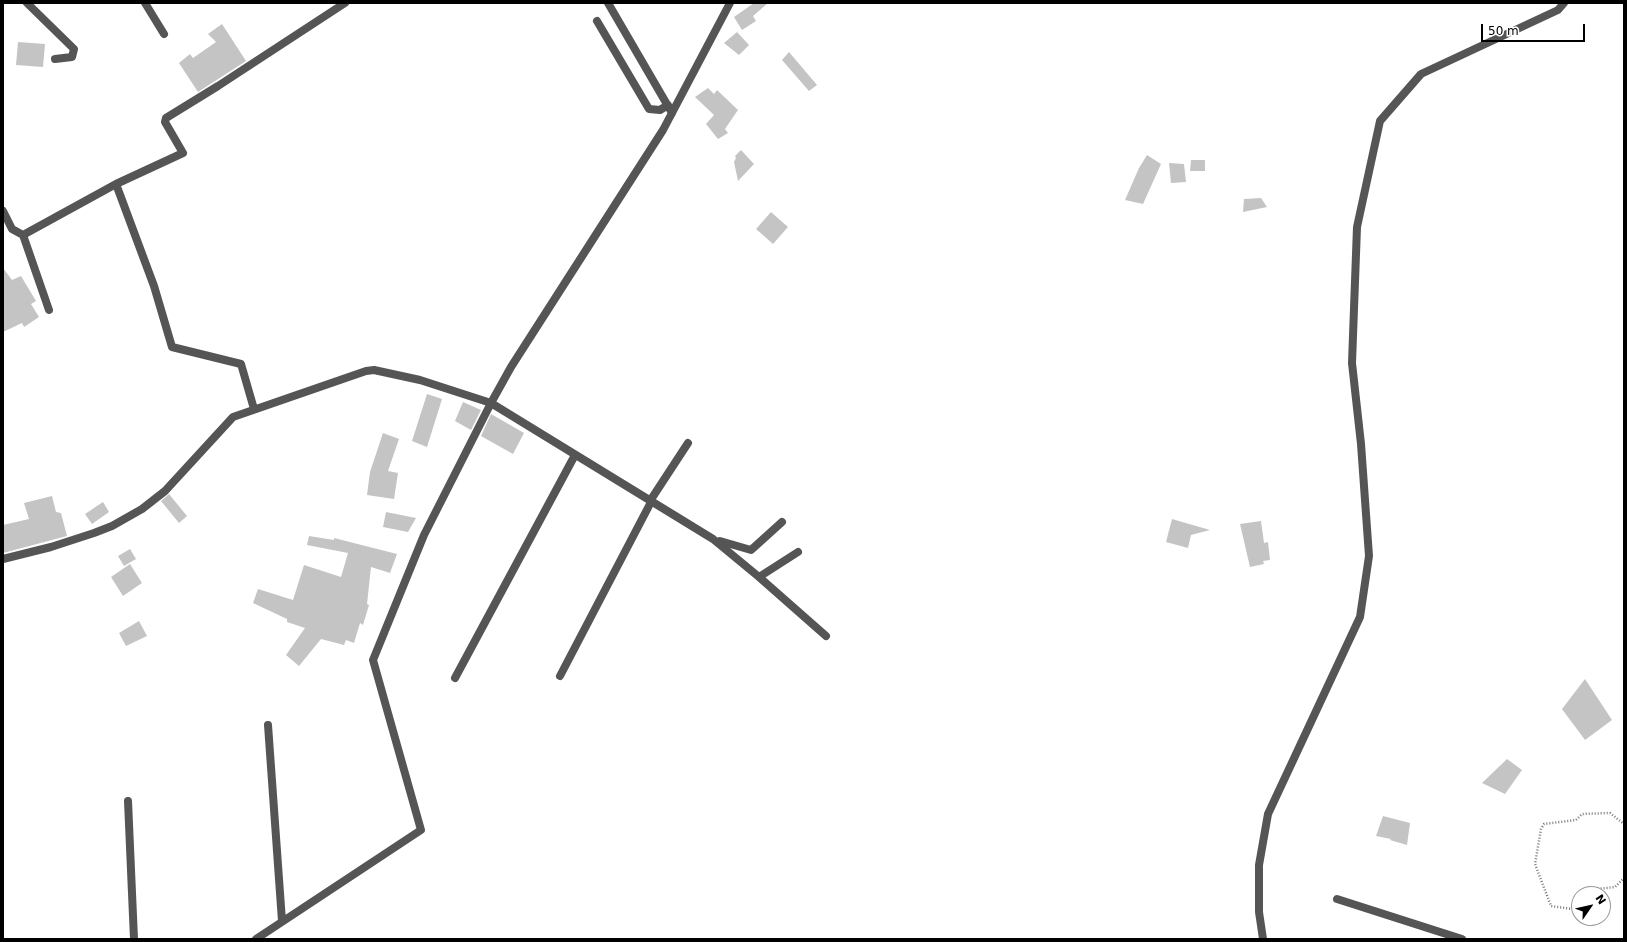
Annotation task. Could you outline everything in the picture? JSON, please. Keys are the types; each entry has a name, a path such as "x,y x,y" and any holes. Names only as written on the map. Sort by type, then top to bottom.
{"street":[{"path":"27,3 74,49 72,57 55,59"},
{"path":"145,3 164,34"},
{"path":"23,235 116,184 183,153 165,122 166,118 345,3"},
{"path":"608,3 672,113"},
{"path":"256,939 421,830 373,660 424,535 491,402 511,367 663,130 730,3"},
{"path":"1263,939 1259,912 1259,864 1268,814 1360,617 1369,556 1361,444 1352,363 1358,227 1380,121 1421,74 1558,10 1564,3"},
{"path":"597,21 649,109 660,110 668,105"},
{"path":"116,184 154,286 172,346 241,364 254,409"},
{"path":"3,211 12,229 23,235 49,310"},
{"path":"3,559 94,533 130,517 155,500 165,491 234,417 370,370 420,380 491,402 713,539 826,636"},
{"path":"560,676 650,501 688,443"},
{"path":"455,678 575,454"},
{"path":"713,539 751,550 782,522"},
{"path":"759,577 798,552"},
{"path":"268,725 282,921"},
{"path":"128,801 134,939"},
{"path":"1337,899 1462,939"}],"path":[{"path":"1571,909 1551,906 1535,864 1541,829 1544,824 1576,820 1582,814 1603,813 1610,813 1624,824"},
{"path":"1611,887 1615,887 1624,878"}],"building":[{"path":"754,3 768,3 753,16 756,21 742,30 734,17"},
{"path":"222,24 246,61 198,92 179,63 190,54 193,58 216,42 208,34"},
{"path":"737,32 749,45 739,55 724,43"},
{"path":"18,42 45,44 43,67 16,65"},
{"path":"789,52 817,85 809,91 782,60"},
{"path":"708,88 714,94 717,90 738,110 725,129 728,133 718,139 706,124 714,115 695,97"},
{"path":"741,150 754,164 738,181 734,162 736,158 735,156"},
{"path":"1147,155 1161,164 1143,204 1125,200 1139,168"},
{"path":"1191,160 1205,160 1205,171 1190,171"},
{"path":"1169,163 1184,164 1186,182 1171,183"},
{"path":"1261,198 1267,207 1243,212 1244,199"},
{"path":"771,212 788,227 773,244 756,229"},
{"path":"3,268 12,280 21,276 36,301 31,304 39,317 24,327 22,323 3,332"},
{"path":"427,394 442,399 427,447 412,441"},
{"path":"463,402 481,410 471,430 455,421"},
{"path":"491,414 524,433 513,454 481,436"},
{"path":"383,433 399,439 388,471 398,473 394,499 367,495 370,472"},
{"path":"169,494 187,516 179,523 161,501"},
{"path":"52,496 56,512 61,513 67,536 3,553 3,525 29,519 24,503"},
{"path":"103,502 109,512 92,524 85,514"},
{"path":"386,512 416,518 408,532 383,527"},
{"path":"1172,519 1210,530 1191,535 1188,548 1166,542"},
{"path":"1261,521 1264,543 1268,542 1270,560 1263,561 1264,564 1250,567 1240,524"},
{"path":"309,536 334,540 334,538 397,554 390,573 371,567 367,604 369,605 363,625 360,623 354,643 346,640 344,645 321,639 299,666 286,655 305,628 287,622 287,619 253,603 258,589 293,600 304,565 341,577 348,553 307,545"},
{"path":"130,549 136,559 124,566 118,556"},
{"path":"130,564 142,583 123,596 111,577"},
{"path":"139,621 147,636 126,646 119,633"},
{"path":"1585,679 1612,720 1585,740 1562,709"},
{"path":"1507,759 1522,770 1505,794 1482,783"},
{"path":"1383,816 1410,823 1407,845 1390,840 1391,839 1376,836"}]}
